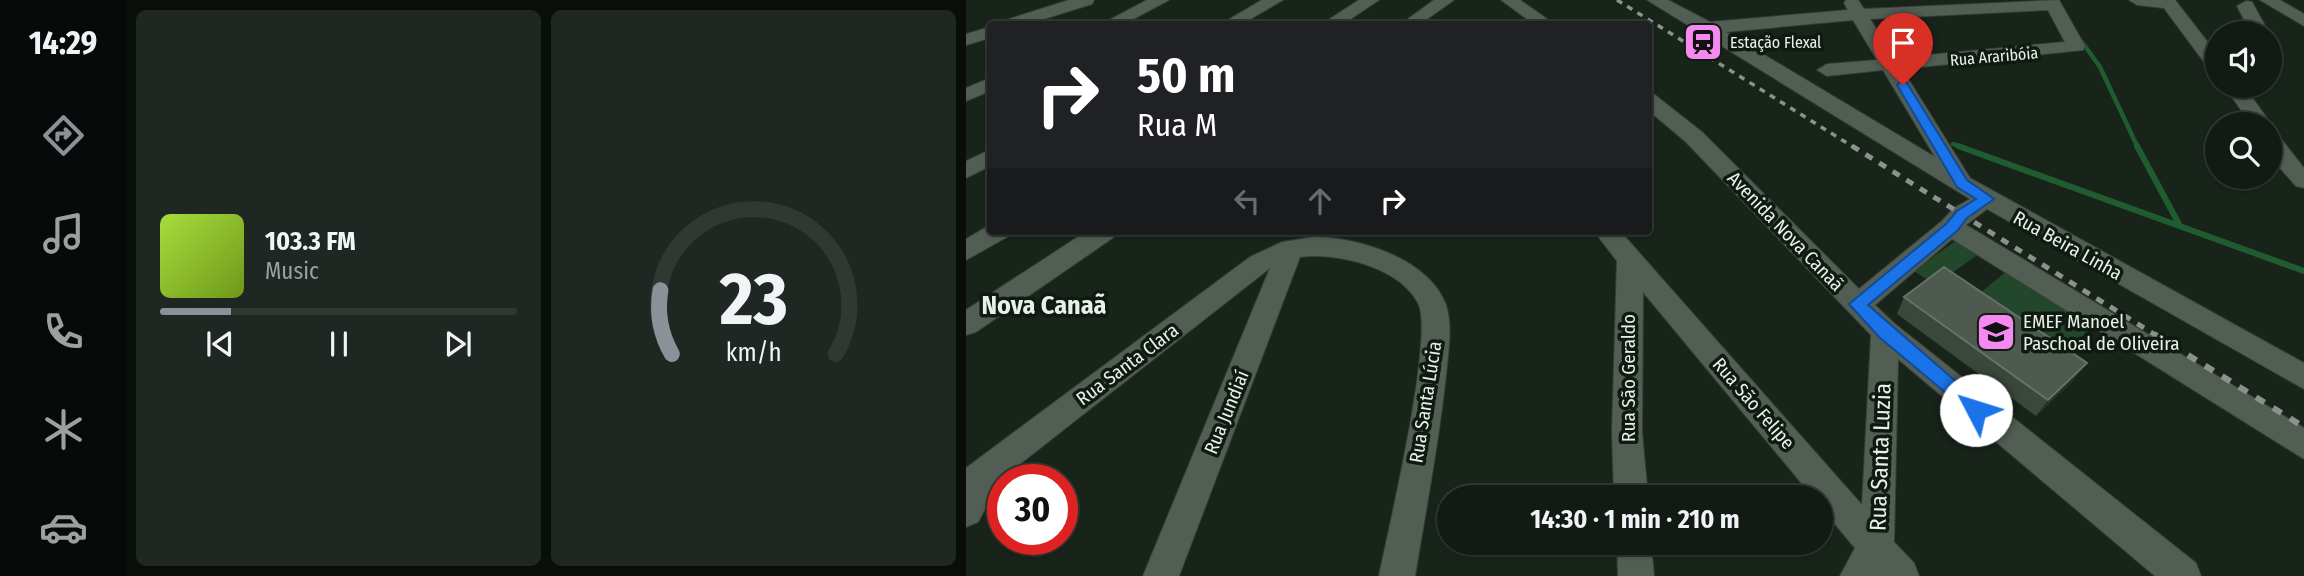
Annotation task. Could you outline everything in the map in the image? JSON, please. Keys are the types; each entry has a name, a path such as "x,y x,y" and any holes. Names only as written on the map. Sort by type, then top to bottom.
{"street":[{"path":"1000,21 1031,0"},
{"path":"1021,21 1086,0"},
{"path":"1117,21 1161,0"},
{"path":"1236,21 1275,0"},
{"path":"1336,21 1370,0"},
{"path":"1433,18 1446,0"},
{"path":"1509,0 1540,21"},
{"name":"Rua Beira Linha","path":"1655,0 1707,28 1987,199 2304,377"},
{"path":"2137,0 2168,2 2205,40"},
{"path":"2268,0 2304,21"},
{"path":"1707,28 1855,7 2052,2 2076,46"},
{"path":"2246,6 2254,21"},
{"path":"1855,7 1962,183"},
{"name":"Rua Araribóia","path":"1827,71 2029,54 2076,46"},
{"path":"966,96 987,86"},
{"name":"Avenida Nova Canaã","path":"1652,102 1694,137 1885,332 2183,576"},
{"path":"966,171 987,159"},
{"path":"2282,159 2304,181"},
{"path":"1857,304 1951,227 1962,214 1987,199"},
{"path":"1951,227 2304,445"},
{"path":"966,251 992,235"},
{"path":"966,324 1099,235"},
{"name":"Rua São Felipe","path":"1609,235 1877,544 1901,576"},
{"name":"Rua Santa Lúcia","path":"1291,248 1328,246 1362,252 1388,265 1423,291 1436,315 1433,361 1397,576"},
{"name":"Rua Santa Clara","path":"994,464 1252,268 1291,248"},
{"name":"Rua Jundiaí","path":"1161,576 1291,248"},
{"name":"Rua São Geraldo","path":"1630,259 1627,432 1630,485"},
{"name":"Rua Santa Luzia","path":"1858,576 1877,544 1885,332"},
{"name":"Rua Santa Clara","path":"966,487 987,470"},
{"path":"966,512 987,475"},
{"path":"1635,555 1636,576"}],"green space":[{"path":"1958,239 1980,253 1935,285 1914,271"},
{"path":"2008,270 2095,324 2054,363 1968,303"}],"building":[{"path":"1944,267 2087,363 2048,400 1904,297"}],"waterway":[{"path":"2082,42 2100,67 2137,147"},
{"path":"1953,144 1958,146"},
{"path":"1958,146 2304,271"},
{"path":"1958,146 1963,148"},
{"path":"2137,147 2180,226"}],"railway":[{"path":"1617,0 1651,21"},
{"path":"1652,22 1855,148"},
{"path":"1852,146 2157,336"},
{"path":"2154,334 2304,427"}],"place":[{"name":"Estação Flexal","path":"1703,42"},
{"name":"EMEF Manoel Paschoal de Oliveira","path":"1996,332"}],"district":[{"name":"Nova Canaã","path":"1044,305"}],"route":[{"path":"1903,85 1962,183 1987,199 1962,214 1951,227 1857,304 1885,332 1976,410"}]}
